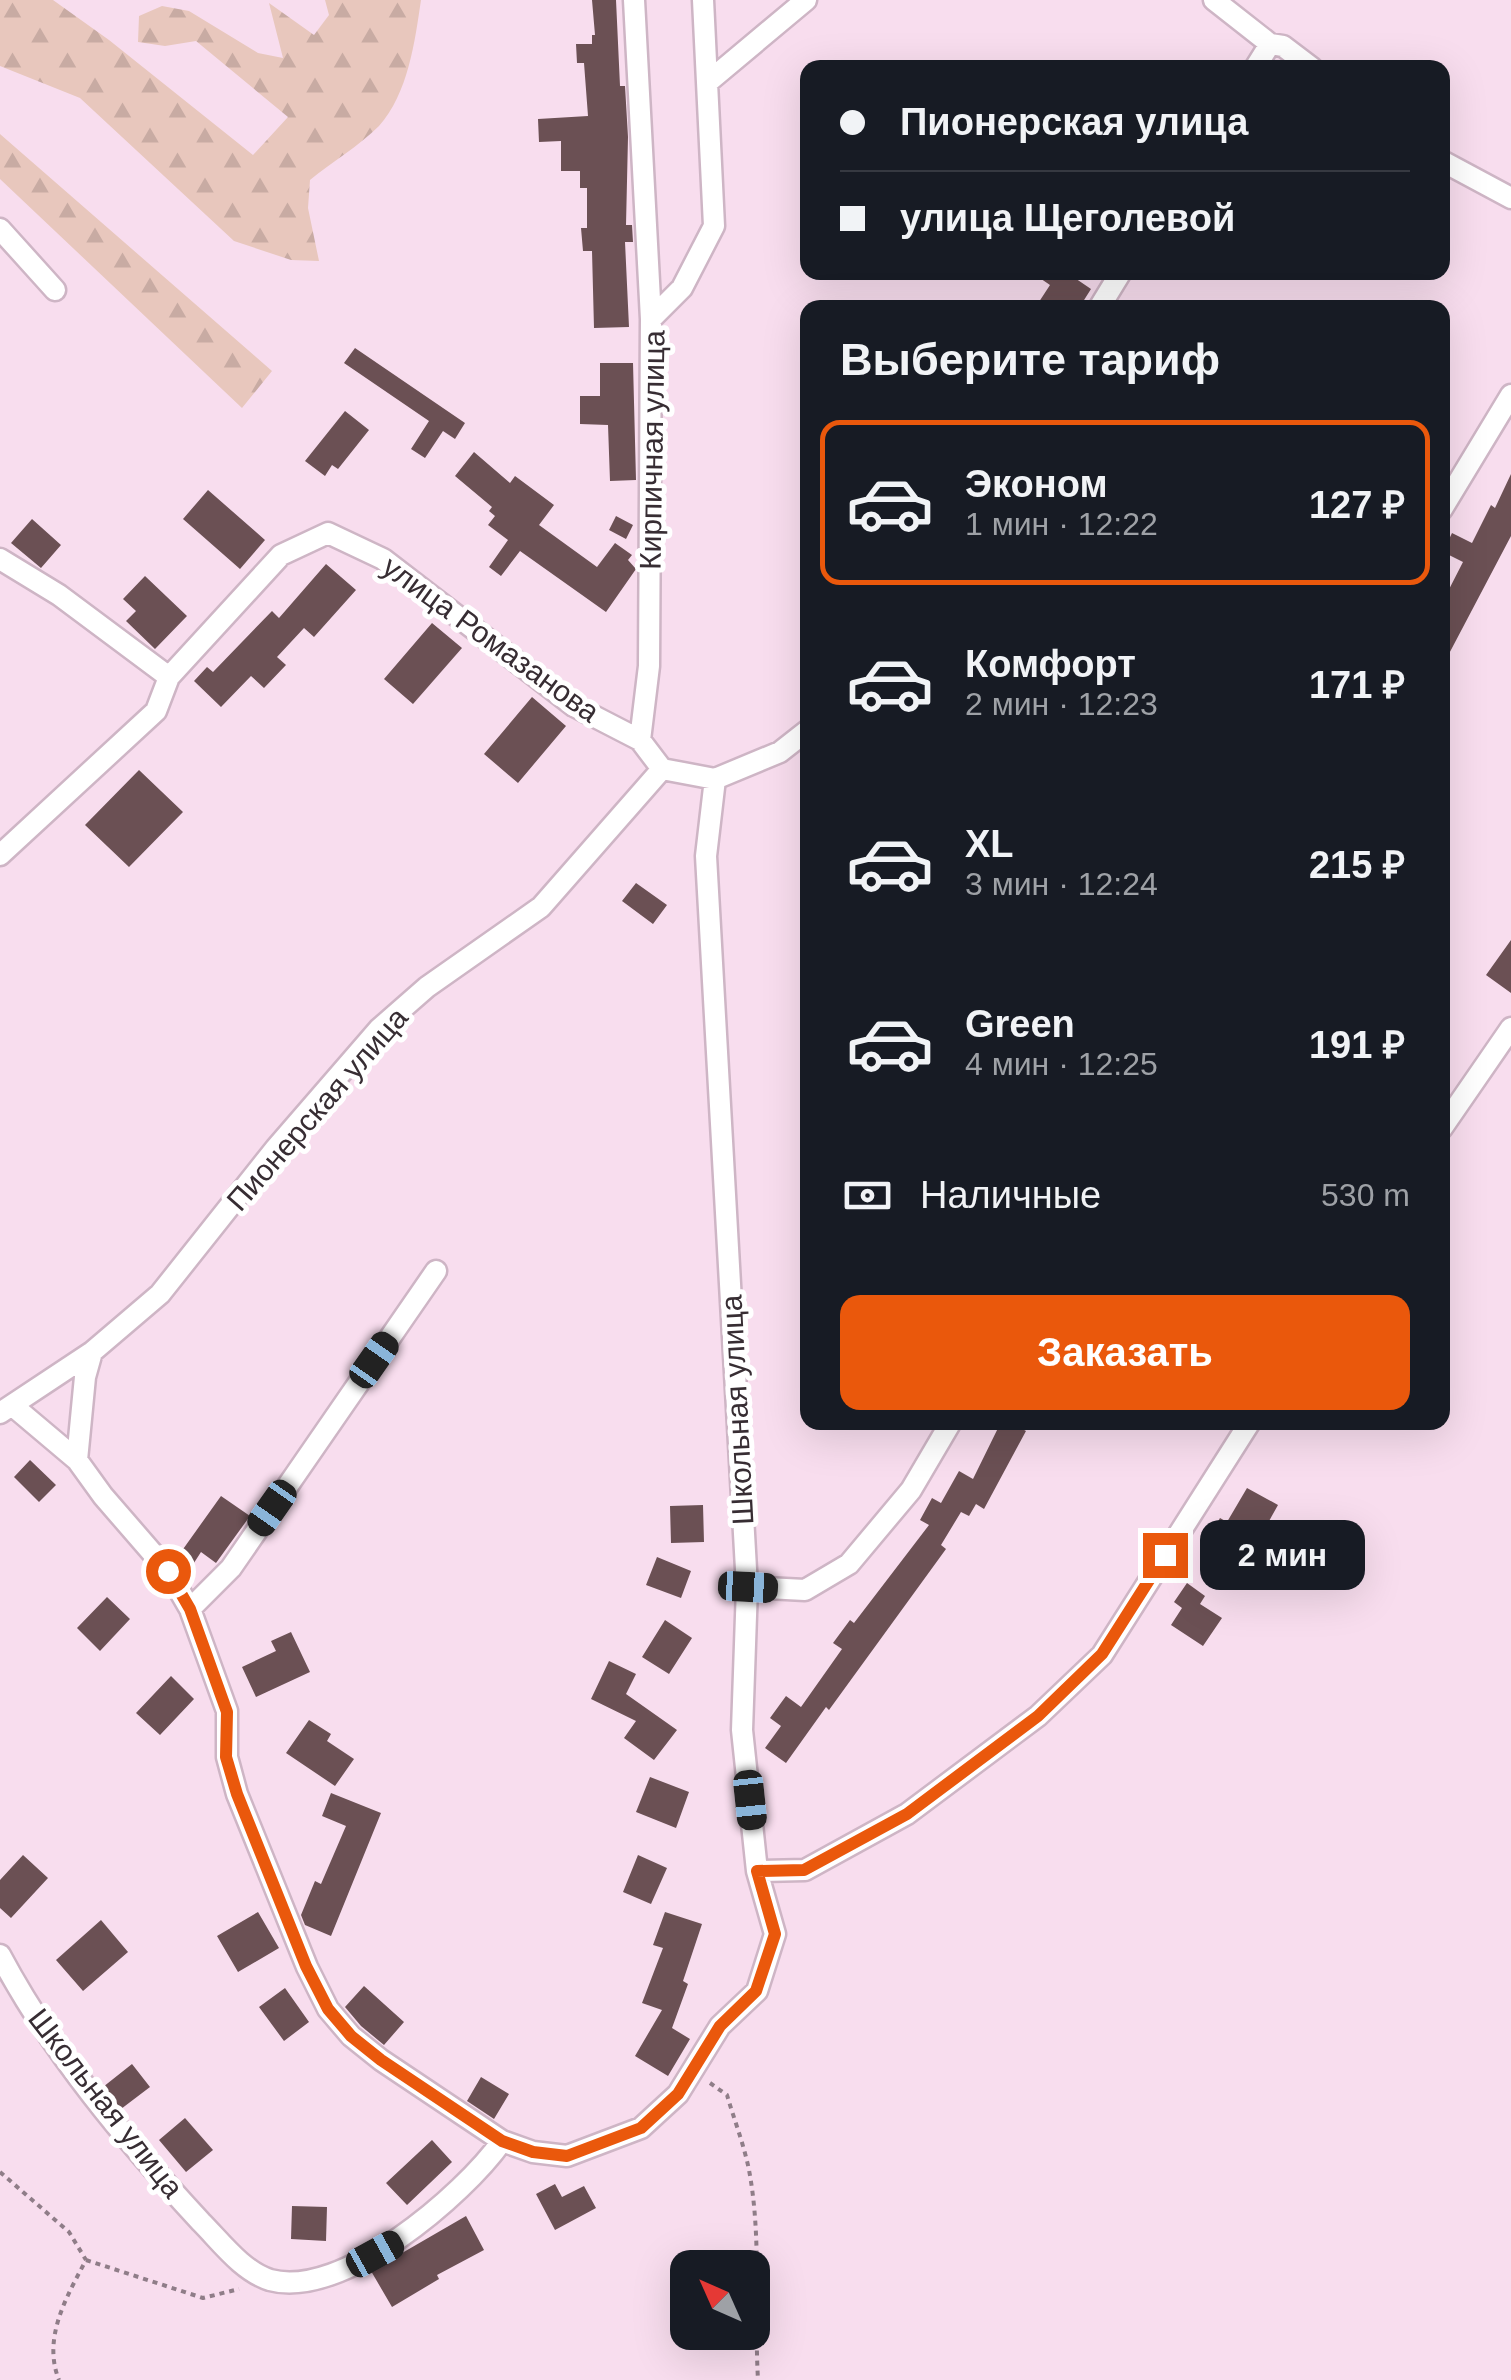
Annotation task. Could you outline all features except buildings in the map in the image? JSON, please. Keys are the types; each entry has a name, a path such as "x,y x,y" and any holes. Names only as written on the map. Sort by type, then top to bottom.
{"street":[{"path":"634,0 651,319"},
{"name":"Кирпичная улица","path":"640,740 650,666 651,319 682,288 714,226 702,0"},
{"path":"708,82 806,0"},
{"path":"1214,0 1270,44 1283,46 1301,60"},
{"path":"1260,60 1270,44"},
{"path":"1450,165 1511,198"},
{"path":"0,229 56,290"},
{"path":"1450,497 1511,395"},
{"name":"улица Ромазанова","path":"0,855 156,712 169,676 281,555 328,533 383,558 574,706 640,740"},
{"path":"0,560 59,594 169,676"},
{"path":"640,740 662,769 714,779 780,752 800,736"},
{"name":"Пионерская улица","path":"502,2141 381,2060 351,2036 328,2009 306,1966 237,1794 226,1757 227,1712 190,1609 168,1571 77,1460 7,1410 92,1352 160,1294 276,1148 379,1029 427,987 542,907 662,769"},
{"name":"Школьная улица","path":"502,2141 533,2152 567,2156 641,2128 678,2094 720,2026 756,1991 775,1934 757,1871 742,1730 748,1587 706,856 714,779"},
{"path":"1450,1116 1511,1028"},
{"path":"190,1609 231,1568 436,1271"},
{"path":"77,1460 85,1378 92,1352"},
{"path":"748,1587 805,1590 849,1564 910,1490 946,1430"},
{"path":"757,1871 804,1870 907,1814 1038,1716 1102,1654 1245,1430"},
{"name":"Школьная улица","path":"0,1955 59,2049 145,2162 228,2250 252,2272 272,2281"},
{"path":"272,2281 300,2282 348,2268 401,2239 485,2166 502,2141"}],"path":[{"path":"692,2071 728,2095 749,2169 757,2254 754,2314 758,2380"},
{"path":"0,2172 69,2232 86,2260 204,2298 272,2281"},
{"path":"59,2380 55,2325 86,2260"}],"green space":[{"path":"0,0 53,0 253,155 288,117 196,41 165,46 138,42 139,16 162,6 189,11 258,53 283,58 269,3 314,35 329,15 325,0 421,0 409,66 389,113 371,133 310,180 308,208 319,261 291,260 234,241 80,98 0,66"},
{"path":"0,134 272,371 242,408 0,179"}],"route":[{"path":"168,1571 210,1656 227,1712 226,1757 237,1794 306,1966 328,2009 351,2036 381,2060 502,2141 533,2152 567,2156 641,2128 678,2094 720,2026 756,1991 775,1934 757,1871 804,1870 907,1814 1038,1716 1102,1654 1165,1555"}]}
